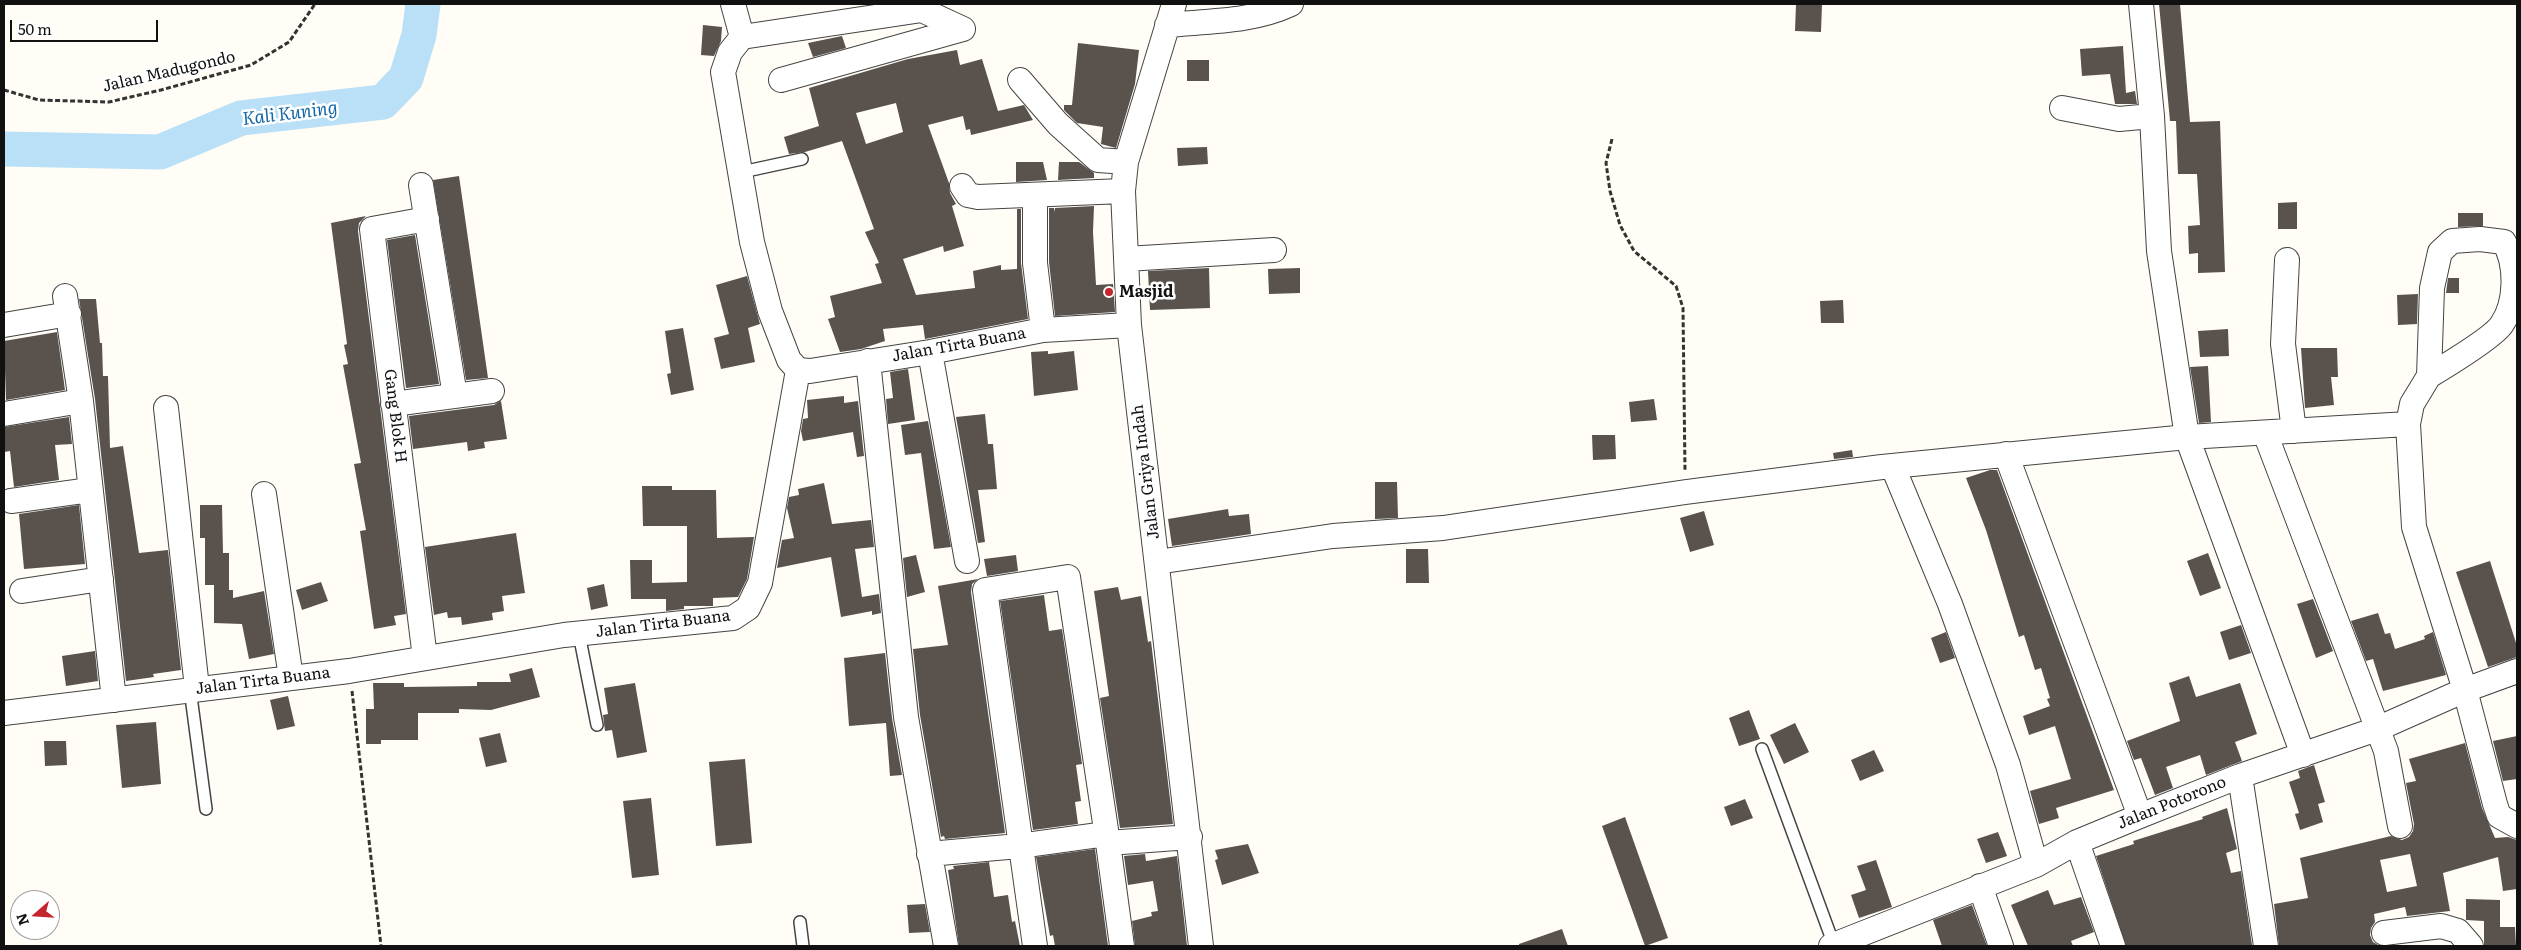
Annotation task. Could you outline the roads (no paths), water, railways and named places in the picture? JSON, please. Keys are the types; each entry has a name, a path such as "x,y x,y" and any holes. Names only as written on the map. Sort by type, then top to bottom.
{"street":[{"path":"733,4 742,37"},
{"path":"1170,14 1254,17 1292,4"},
{"path":"2141,4 2152,116 2159,251 2186,436 2303,755"},
{"path":"780,80 963,28 921,7 742,37 730,52 725,81 742,172 752,242 770,311 789,360 798,370"},
{"name":"Jalan Griya Indah","path":"1170,14 1126,162 1123,191 1129,325 1202,946"},
{"path":"1020,80 1058,124 1098,160 1126,162"},
{"path":"2062,108 2119,118 2152,116"},
{"path":"421,185 455,396"},
{"path":"962,186 968,195 978,197 1123,191"},
{"path":"1035,195 1035,263 1043,330"},
{"name":"Gang Blok H","path":"425,658 372,229 427,219"},
{"path":"2429,376 2432,288 2440,252 2452,241 2480,239 2504,242 2513,266 2510,304 2502,325 2458,359 2429,376 2412,404 2408,424 2414,527 2465,690 2500,816 2517,826"},
{"path":"1126,259 1274,250"},
{"path":"2287,260 2283,344 2294,431"},
{"path":"4,325 67,305 81,401 114,700"},
{"name":"Jalan Tirta Buana","path":"4,713 291,678 579,634 732,618 748,608 760,583 798,370 810,371 930,352 1043,330 1129,325"},
{"path":"930,352 967,561"},
{"path":"868,362 906,717 946,946"},
{"path":"393,404 492,391"},
{"path":"4,414 81,401"},
{"path":"166,408 194,689"},
{"path":"1157,562 1333,536 1443,528 1686,492 2006,454 2186,436 2408,424"},
{"path":"2265,433 2386,751 2400,826"},
{"path":"2006,454 2140,816"},
{"path":"1894,467 1950,604 2008,765 2036,865"},
{"path":"11,501 90,490"},
{"path":"264,494 291,678"},
{"path":"1035,946 1019,846 985,590 1068,577 1122,946"},
{"path":"22,591 101,580"},
{"name":"Jalan Potorono","path":"1833,946 2036,865 2077,842 2140,816 2240,776 2377,729 2465,690 2517,671"},
{"path":"2240,776 2266,946"},
{"path":"929,854 1107,839 1190,837"},
{"path":"2077,842 2114,946"},
{"path":"1980,886 2001,946"},
{"path":"2384,933 2441,926 2458,931 2472,946"}],"lane":[{"path":"742,172 802,159"},
{"path":"579,634 597,725"},
{"path":"194,689 206,809"},
{"path":"1762,749 1833,946"},
{"path":"800,922 803,946"}],"waterway":[{"name":"Kali Kuning","path":"4,149 160,152 241,118 383,102 406,78 419,35 423,4"}],"place":[{"name":"Masjid","path":"1109,292"}]}
